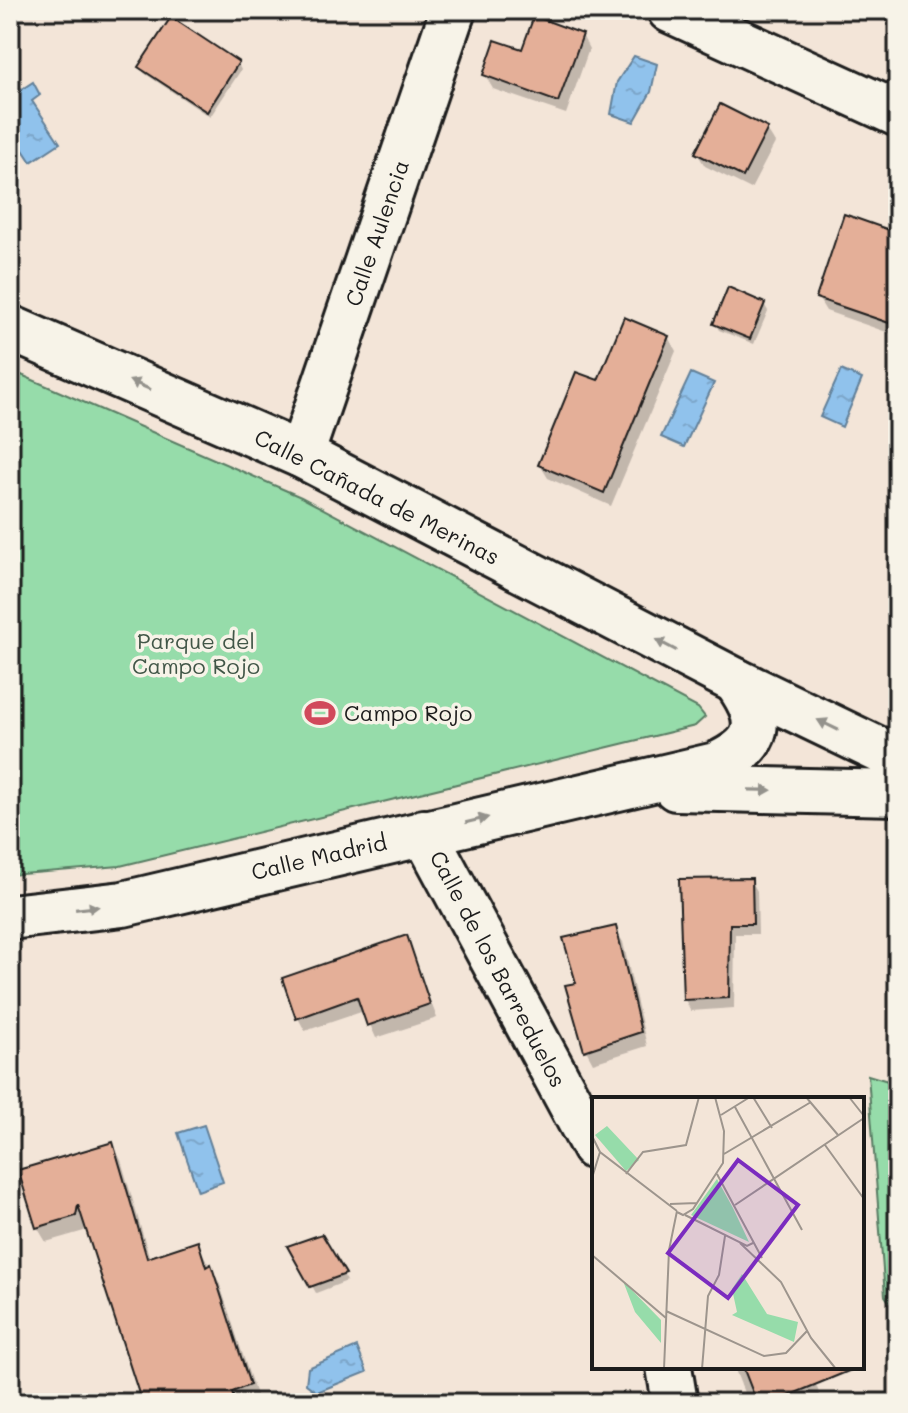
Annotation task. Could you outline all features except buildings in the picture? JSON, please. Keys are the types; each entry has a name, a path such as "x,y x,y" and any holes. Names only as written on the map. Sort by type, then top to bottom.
{"street":[{"name":"Calle Aulencia","path":"301,455 453,10"},
{"path":"670,10 898,114"},
{"name":"Calle Cañada de Merinas","path":"10,328 301,455 736,681 898,759"},
{"name":"Calle Madrid","path":"10,917 123,904 716,765 738,755 750,742 756,717 753,705 736,681"},
{"name":"Calle Madrid","path":"626,787 898,793"},
{"name":"Calle de los Barreduelos","path":"424,832 592,1143"},
{"path":"669,1369 675,1403"}],"green space":[{"name":"Parque del Campo Rojo","path":"10,370 301,497 698,708 705,717 695,726 120,866 10,875"},
{"path":"868,1075 898,1084 898,1313 885,1296"}],"water":[{"path":"634,56 657,64 651,92 634,122 611,114 617,82"},
{"path":"33,82 40,95 32,101 60,143 31,162 10,130 10,97"},
{"path":"841,370 862,379 842,427 820,417"},
{"path":"691,373 714,383 684,447 661,437"},
{"path":"204,1125 223,1182 198,1191 178,1133"},
{"path":"357,1347 367,1372 317,1392 306,1384 308,1368"}],"place":[{"name":"Campo Rojo","path":"320,713"}]}
